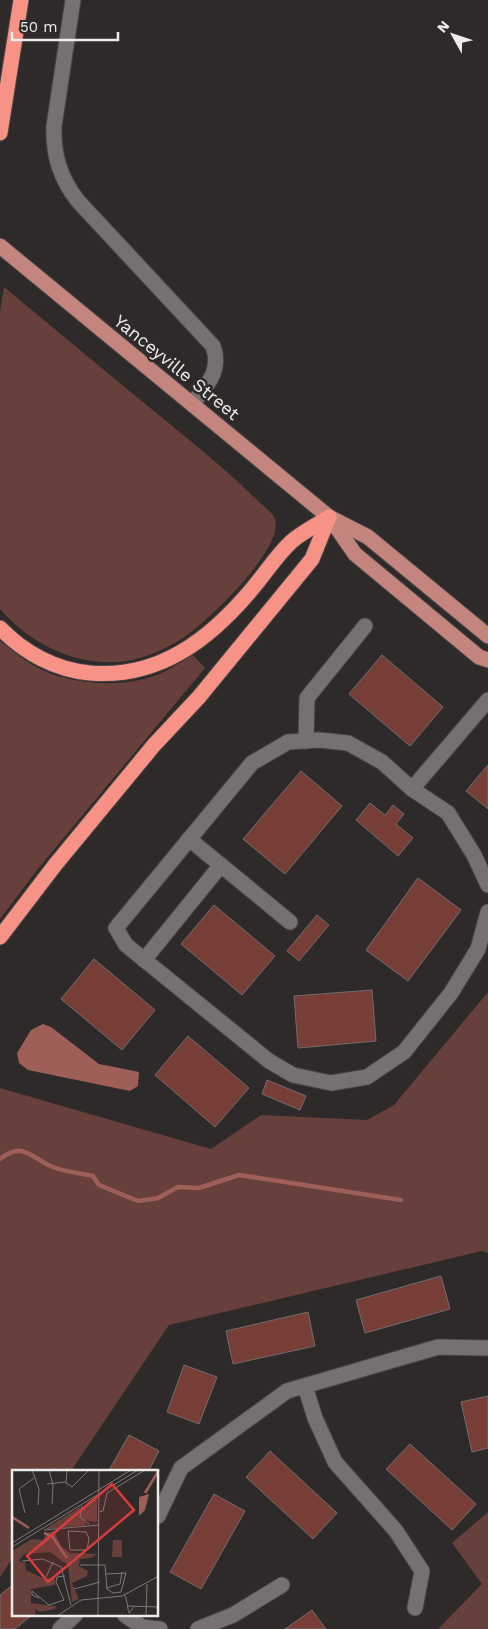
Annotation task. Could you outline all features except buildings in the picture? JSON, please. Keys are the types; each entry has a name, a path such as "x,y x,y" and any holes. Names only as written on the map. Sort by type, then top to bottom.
{"highway":[{"path":"0,133 20,0"},
{"path":"0,628 21,647 35,656 67,669 102,674 155,666 186,650 207,635 242,602 291,542 329,517"},
{"path":"0,938 55,865 148,753 199,697 312,559 329,517"}],"main road":[{"name":"Yanceyville Street","path":"5,250 329,517 368,537 488,636"},
{"name":"Yanceyville Street","path":"329,517 355,554 479,657 488,660"}],"lane":[{"path":"73,0 54,126 58,166 63,179 78,200 212,346 215,354 216,370 192,404"},
{"path":"306,741 307,698 365,626"},
{"path":"412,789 488,700"},
{"path":"488,885 474,855 448,814 412,789 382,762 348,743 288,742 252,763 116,928 126,946 270,1061 293,1075 331,1083 367,1077 404,1052 450,993 478,949 488,912"},
{"path":"189,839 290,922"},
{"path":"144,960 220,865"},
{"path":"159,1514 181,1468 287,1391 438,1347 488,1348"},
{"path":"305,1386 315,1418 335,1462 396,1531 422,1571 414,1608"},
{"path":"198,1629 233,1614 282,1585"},
{"path":"60,1629 74,1616"},
{"path":"126,1616 142,1627 160,1629"}],"shaded area":[{"path":"4,287 206,454 269,510 274,517 275,530 269,546 258,564 242,583 194,630 177,642 142,658 109,662 91,661 74,657 41,643 12,622 0,609 0,312"},
{"path":"0,641 23,659 42,670 77,681 92,683 123,683 153,676 166,671 193,655 205,668 37,870 0,919"},
{"path":"488,992 488,1253 482,1251 169,1325 72,1470 12,1470 12,1559 0,1577 0,1088 211,1149 261,1115 367,1120 394,1105"},
{"path":"43,1024 51,1027 99,1064 139,1072 138,1086 130,1091 28,1070 19,1063 17,1053 31,1030"},
{"path":"488,1512 488,1629 438,1629 482,1584 452,1543"}],"waterway":[{"path":"0,1159 16,1151 22,1151 58,1169 93,1176 99,1185 138,1201 158,1198 178,1187 199,1188 239,1175 401,1200"}]}
